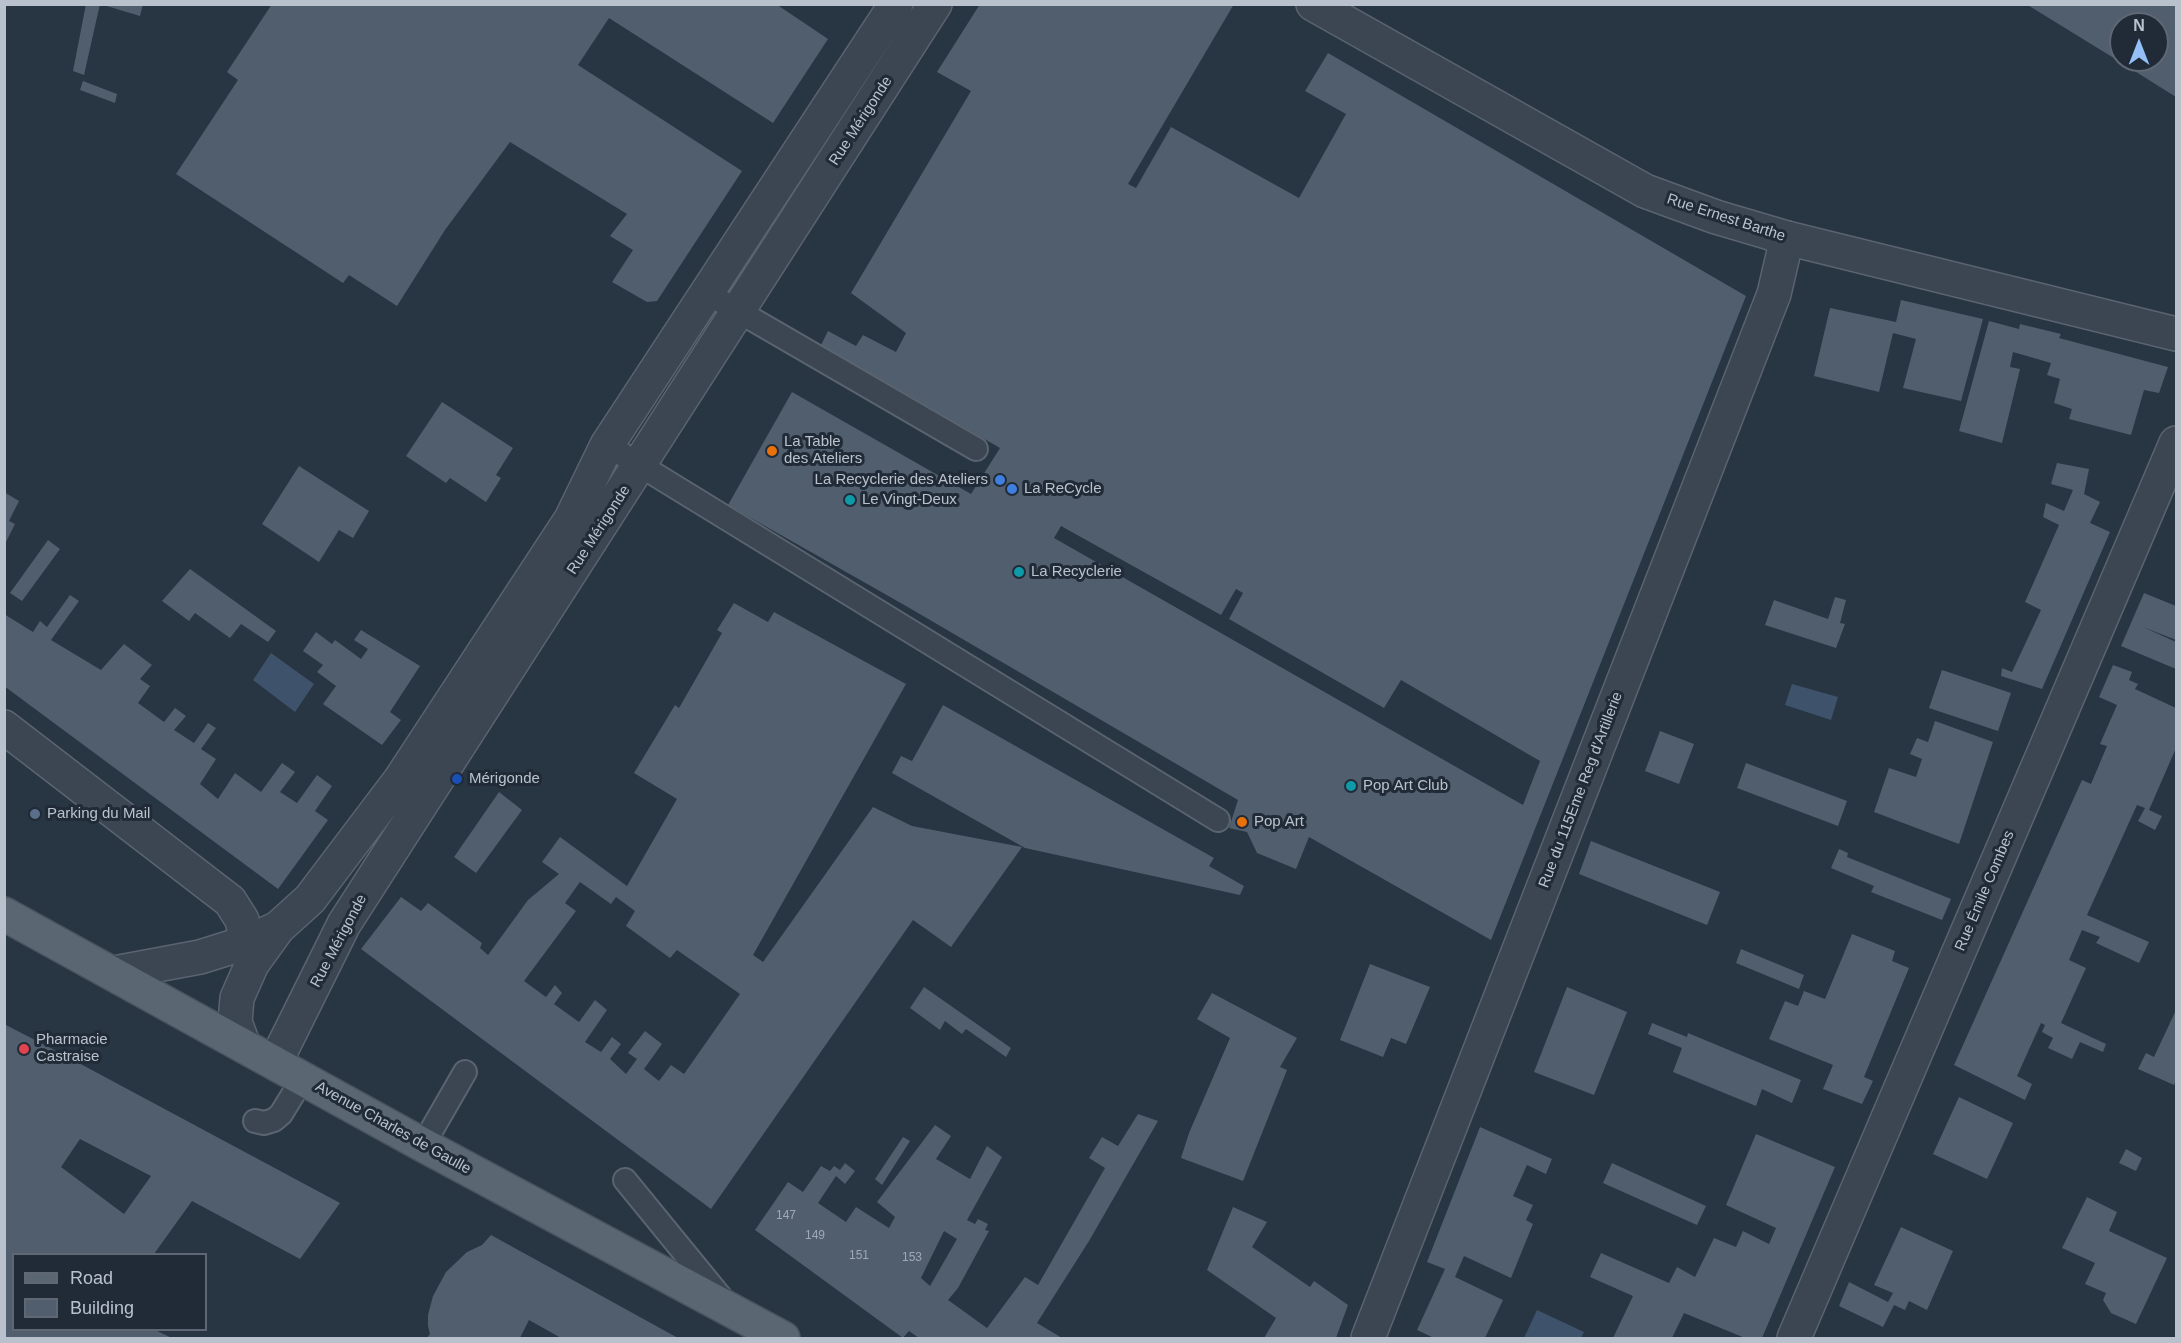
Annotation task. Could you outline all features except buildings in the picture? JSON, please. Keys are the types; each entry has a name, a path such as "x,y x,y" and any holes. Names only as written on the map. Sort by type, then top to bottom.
{"main road":[{"name":"Avenue Charles de Gaulle","path":"4,914 423,1145 783,1338"}],"street":[{"name":"Rue Mérigonde","path":"244,1046 236,1022 237,998 250,953 310,899 400,780 571,519 607,445 896,4"},
{"name":"Rue Mérigonde","path":"289,1071 344,924 935,4"},
{"name":"Rue Ernest Barthe","path":"1313,4 1645,191 1716,217 1787,238 2176,334"},
{"name":"Rue du 115Eme Reg d'Artillerie","path":"1368,1338 1774,294 1787,238"},
{"name":"Rue Émile Combes","path":"1794,1338 2176,442"},
{"path":"6,731 230,901 242,920 250,953 200,957 114,973"}],"lane":[{"path":"707,293 976,449"},
{"path":"607,445 1218,820"},
{"path":"255,1122 264,1123 281,1114 289,1071"},
{"path":"423,1145 465,1072"},
{"path":"625,1180 732,1311"}],"water":[{"path":"271,653 314,684 295,712 253,680"},
{"path":"1792,684 1838,697 1831,720 1785,705"},
{"path":"1537,1310 1584,1332 1581,1338 1524,1338"}],"place":[{"name":"La Table des Ateliers","path":"772,451"},
{"name":"La Recyclerie des Ateliers","path":"1000,480"},
{"name":"La ReCycle","path":"1012,489"},
{"name":"Le Vingt-Deux","path":"850,500"},
{"name":"La Recyclerie","path":"1019,572"},
{"name":"Mérigonde","path":"457,779"},
{"name":"Pop Art Club","path":"1351,786"},
{"name":"Parking du Mail","path":"35,814"},
{"name":"Pop Art","path":"1242,822"},
{"name":"Pharmacie Castraise","path":"24,1049"}]}
